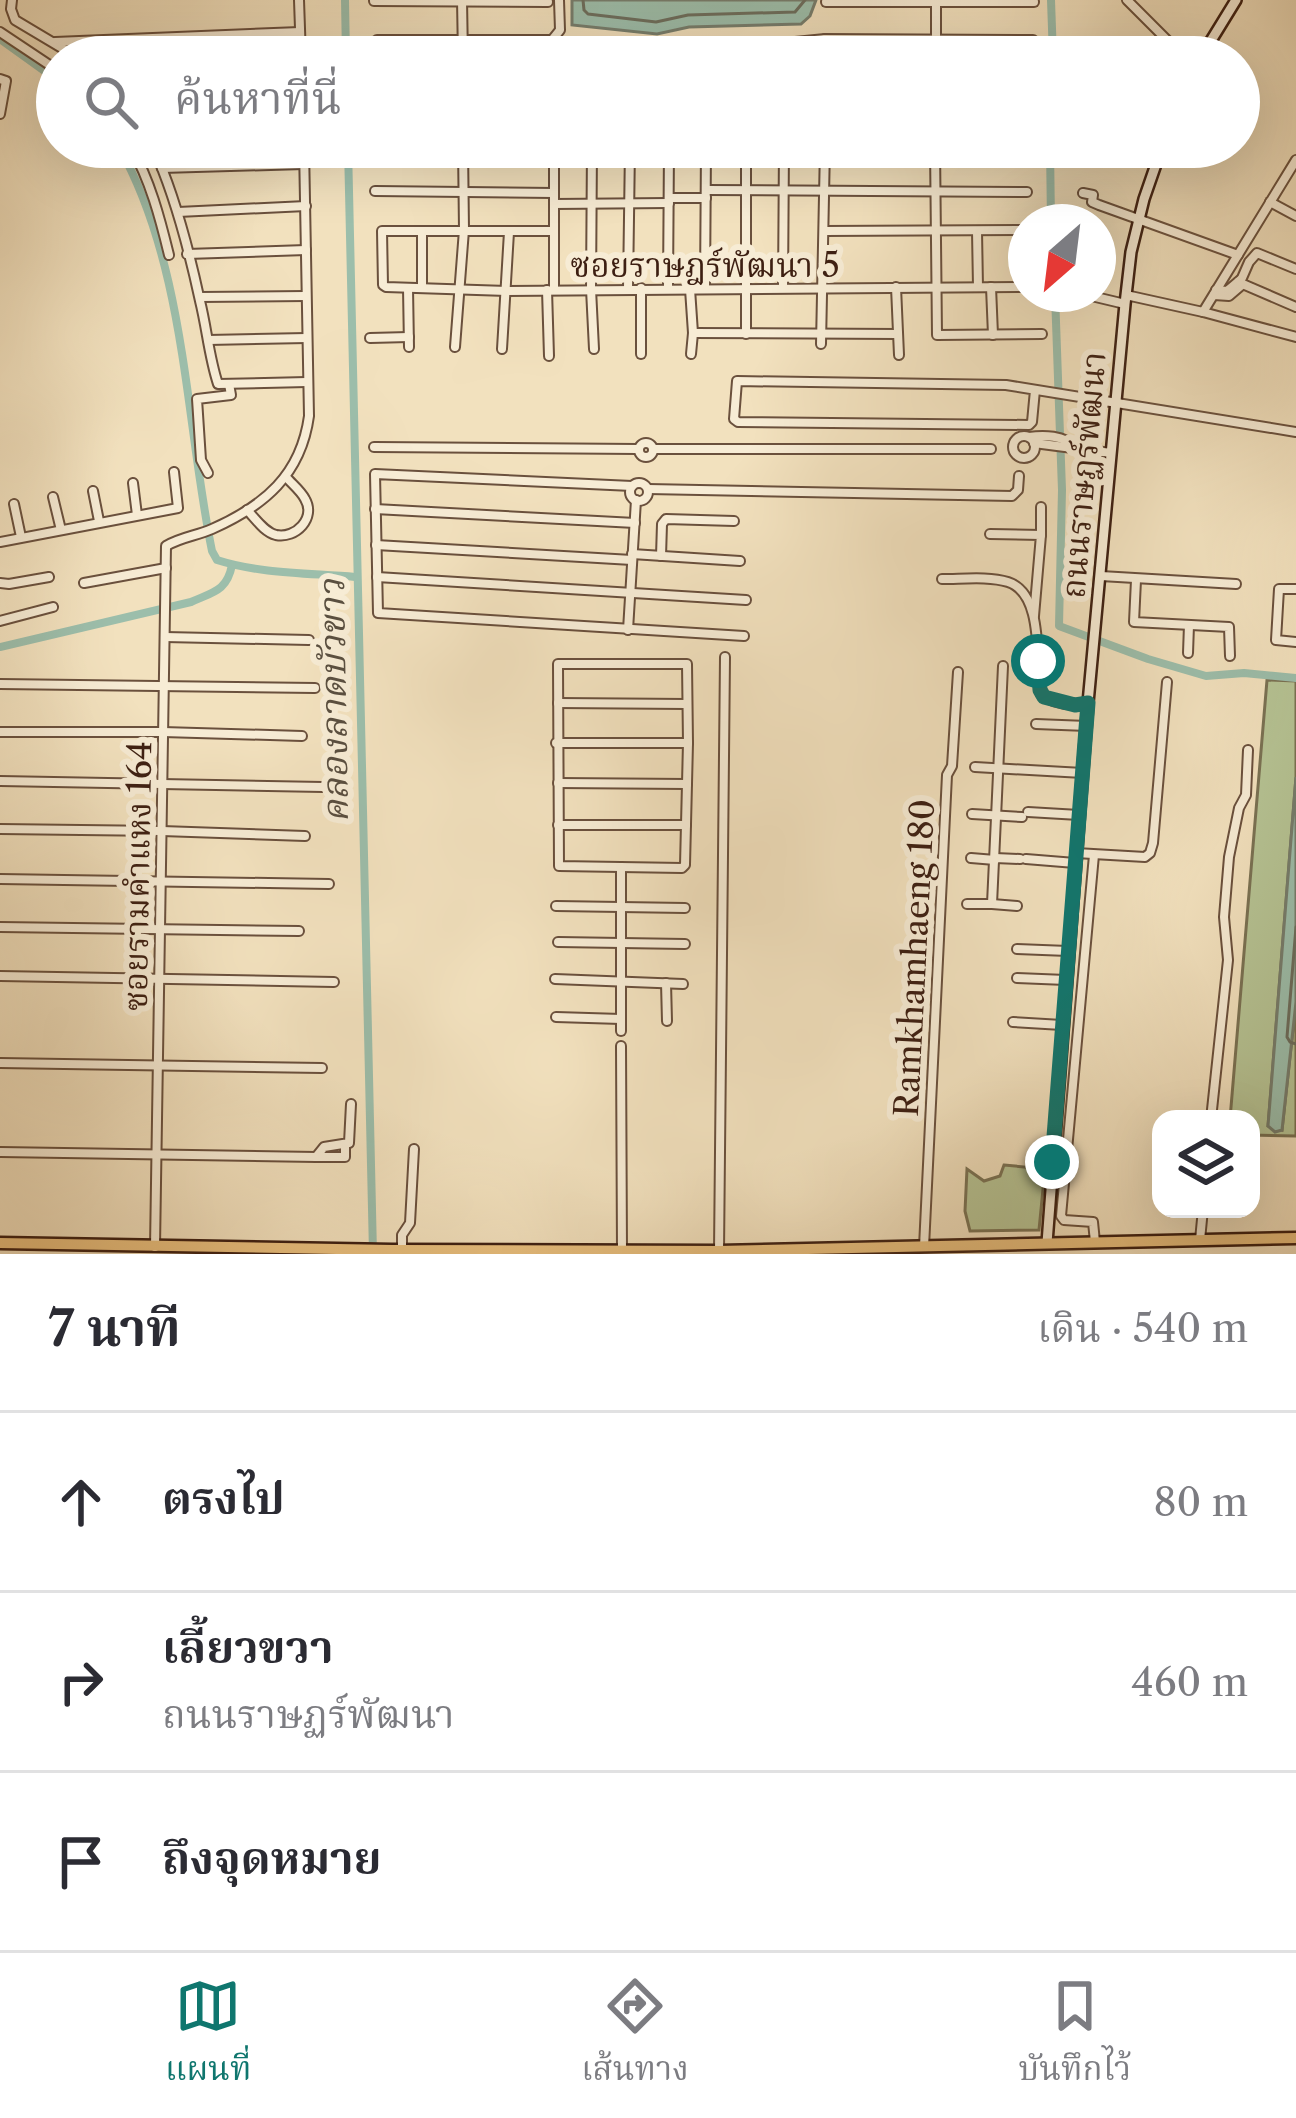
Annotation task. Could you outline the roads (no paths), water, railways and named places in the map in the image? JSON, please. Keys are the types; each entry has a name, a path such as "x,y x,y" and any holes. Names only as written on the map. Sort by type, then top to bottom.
{"main road":[{"path":"0,1243 637,1253 1046,1249 1296,1238"}],"street":[{"path":"13,0 15,20 44,36"},
{"path":"299,0 300,36"},
{"path":"555,36 560,30 559,0"},
{"path":"1127,0 1163,36"},
{"path":"1214,36 1236,0"},
{"path":"374,1 548,2"},
{"path":"462,1 463,36"},
{"path":"936,1 936,36"},
{"path":"826,2 1034,2"},
{"path":"15,20 0,31 36,56"},
{"path":"202,36 300,32"},
{"path":"0,79 7,81 0,114"},
{"path":"1202,312 1295,165"},
{"path":"142,168 169,255"},
{"path":"162,168 178,212 218,384 307,382"},
{"path":"84,583 166,568 166,546 247,510 286,477 305,439 309,416 304,168"},
{"path":"455,346 464,230 463,168"},
{"path":"549,356 554,168"},
{"path":"592,168 595,349"},
{"path":"628,288 629,168"},
{"path":"668,288 669,168"},
{"path":"706,168 706,289"},
{"path":"746,168 746,334"},
{"path":"783,288 784,168"},
{"path":"821,339 825,168"},
{"path":"935,168 937,335 1042,334"},
{"name":"ถนนราษฏร์พัฒนา","path":"1046,1249 1125,300 1131,252 1155,168"},
{"path":"375,191 592,204 745,190 1027,192"},
{"path":"1083,193 1093,196 1095,203 1238,255"},
{"path":"1270,202 1296,216"},
{"path":"178,212 307,206"},
{"path":"824,231 1008,230"},
{"path":"422,288 422,232 553,231"},
{"path":"977,231 978,287"},
{"name":"ซอยราษฎร์พัฒนา 5","path":"422,232 381,232 384,287 507,291 1008,287"},
{"path":"502,349 509,232"},
{"path":"187,254 306,250"},
{"path":"1214,293 1229,296 1257,253 1296,269"},
{"path":"1241,281 1296,307"},
{"path":"896,287 898,355"},
{"path":"992,287 993,335"},
{"path":"370,338 409,342 408,288"},
{"path":"640,288 641,354"},
{"path":"690,289 691,353"},
{"path":"200,297 307,296"},
{"path":"1116,299 1202,312 1296,338"},
{"path":"693,334 821,339 898,334"},
{"path":"208,340 308,338"},
{"path":"1040,390 1029,425 734,419 737,381 1006,385 1040,390 1065,394 1116,404 1296,432"},
{"path":"208,473 201,460 196,399 231,395 229,384"},
{"path":"1032,440 1035,451 1029,458 1020,461 1008,449 1021,436 1111,453"},
{"path":"374,447 638,449 644,457 653,449 991,449"},
{"path":"0,542 179,507 174,472"},
{"path":"744,636 380,614 375,474 632,486 640,482 648,489 1012,496 1018,490 1019,476"},
{"path":"247,510 276,535 302,528 308,506 286,477"},
{"path":"133,483 137,515"},
{"path":"628,630 636,500 632,486"},
{"path":"636,500 645,498 648,489"},
{"path":"93,490 99,521"},
{"path":"53,497 61,530"},
{"path":"14,505 21,538"},
{"path":"1041,507 1034,617 1041,694 1052,701 1088,703"},
{"path":"375,508 634,523"},
{"path":"661,556 665,519 734,521"},
{"path":"990,534 1041,535"},
{"path":"376,545 740,561"},
{"name":"ซอยรามคำแหง 164","path":"155,1247 166,568"},
{"path":"1101,576 1236,584"},
{"path":"0,583 49,577"},
{"path":"376,577 746,599"},
{"path":"942,579 1004,580 1024,593 1034,617"},
{"path":"1136,580 1134,622 1230,627 1230,656"},
{"path":"1296,589 1279,590 1276,640 1296,642"},
{"path":"0,621 53,607"},
{"path":"1188,653 1189,625"},
{"path":"165,637 309,640"},
{"path":"719,1251 724,657"},
{"path":"558,664 687,664 682,868 559,866 557,703 558,664"},
{"path":"992,904 1003,666"},
{"name":"Ramkhamhaeng 180","path":"924,1247 947,775 952,766 958,673"},
{"path":"971,858 1144,857 1150,853 1167,682"},
{"path":"0,684 315,688"},
{"path":"557,703 687,704"},
{"path":"1036,724 1087,726"},
{"path":"0,732 302,736"},
{"path":"556,743 688,743"},
{"path":"1212,1110 1228,960 1224,917 1229,856 1246,795 1248,750"},
{"path":"975,767 1083,773"},
{"path":"0,781 323,787"},
{"path":"558,783 687,784"},
{"path":"972,814 1079,815"},
{"path":"558,825 686,825"},
{"path":"0,829 305,836"},
{"path":"1094,855 1062,1219 1093,1222 1095,1244"},
{"path":"621,867 621,1031"},
{"path":"0,879 329,884"},
{"path":"967,904 1017,906"},
{"path":"556,906 685,908"},
{"path":"0,927 298,931"},
{"path":"558,942 685,944"},
{"path":"1017,949 1068,951"},
{"path":"0,976 334,982"},
{"path":"1017,978 1066,980"},
{"path":"555,979 682,984"},
{"path":"665,983 667,1021"},
{"path":"556,1017 621,1018"},
{"path":"1013,1022 1062,1025"},
{"path":"618,1252 621,1046"},
{"path":"0,1063 322,1068"},
{"path":"0,1152 316,1157 325,1147 345,1145 352,1139 351,1104"},
{"path":"397,1250 410,1223 414,1149"},
{"path":"1052,1150 1065,1151"},
{"path":"1200,1240 1202,1218"}],"water":[{"path":"572,0 816,0 801,24 689,27 657,34 572,25"},
{"path":"1296,777 1296,1002 1282,1130 1275,1132 1268,1126"}],"waterway":[{"name":"คลองลาดบัวขาว","path":"345,0 346,36"},
{"path":"1051,0 1052,36"},
{"path":"0,39 36,65"},
{"path":"129,168 158,242 171,292 212,551 217,560 251,568 355,577"},
{"name":"คลองลาดบัวขาว","path":"348,168 373,1253"},
{"path":"1050,168 1051,204"},
{"path":"1056,312 1062,490 1059,626 1206,676 1244,673 1296,678"},
{"path":"0,647 191,602 223,585 232,565"}]}
